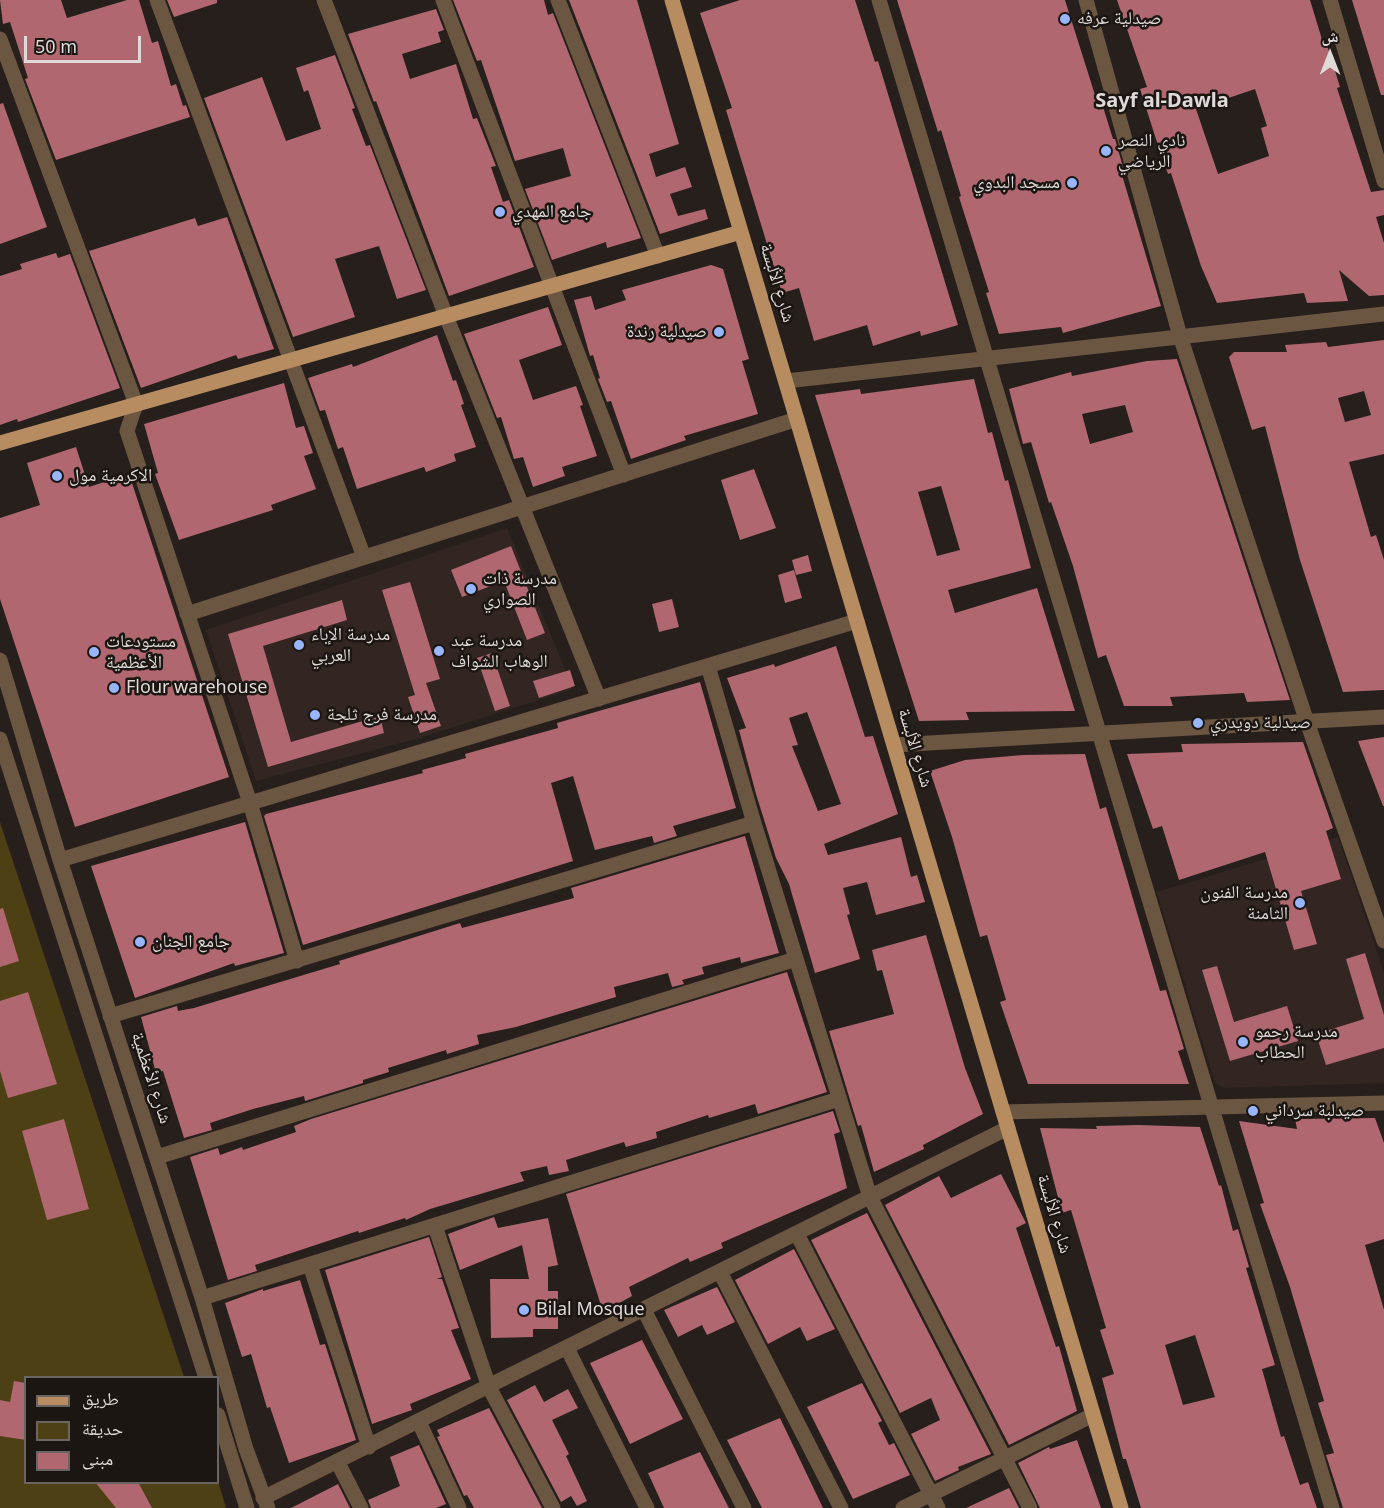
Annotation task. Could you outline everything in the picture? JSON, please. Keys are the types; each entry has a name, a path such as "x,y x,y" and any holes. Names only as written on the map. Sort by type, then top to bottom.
{"main road":[{"name":"شارع الألبسة","path":"672,0 1121,1508"},
{"path":"0,443 741,232"}],"street":[{"path":"158,0 364,557"},
{"path":"324,0 446,316 599,699"},
{"path":"443,0 624,475"},
{"path":"558,0 657,256"},
{"path":"879,0 1332,1508"},
{"path":"1086,0 1180,336 1307,722 1384,941"},
{"path":"1330,0 1384,181"},
{"path":"0,39 136,404 127,431 250,803 297,961"},
{"path":"786,381 1384,314"},
{"path":"187,614 797,419"},
{"path":"60,860 857,621"},
{"name":"شارع الأعظمية","path":"0,660 60,860 202,1298 265,1503"},
{"path":"708,666 754,823 870,1197 1030,1508"},
{"path":"894,746 1384,717"},
{"path":"0,739 7,788 206,1376"},
{"path":"110,1016 754,823"},
{"path":"157,1157 796,959"},
{"path":"202,1298 839,1100"},
{"path":"1003,1112 1384,1103"},
{"path":"265,1503 336,1461 369,1447 1008,1128"},
{"path":"435,1226 489,1387 553,1508"},
{"path":"797,1234 934,1501"},
{"path":"310,1265 369,1447"},
{"path":"720,1272 841,1508"},
{"path":"644,1310 744,1508"},
{"path":"567,1348 647,1508"},
{"path":"903,1508 934,1501 1005,1458 1093,1415"},
{"path":"219,1418 247,1508"},
{"path":"419,1422 459,1508"},
{"path":"336,1461 361,1508"}],"shaded area":[{"path":"507,528 573,689 416,739 256,781 206,630"},
{"path":"1338,837 1384,972 1384,1083 1224,1088 1215,1083 1157,892"}],"green space":[{"path":"0,822 184,1376 24,1376 24,1484 219,1484 226,1508 0,1508"}],"building":[{"path":"0,0 61,0 67,18 127,0 139,0 152,43 158,41 171,86 176,84 183,106 186,105 190,117 56,160 25,79 28,78 10,22 3,24"},
{"path":"167,0 217,0 217,3 174,17"},
{"path":"453,0 544,0 548,15 553,13 641,238 607,248 606,242 552,260 525,189 571,176 563,148 515,161 481,60 477,61"},
{"path":"569,0 637,0 679,144 649,154 656,177 685,167 692,187 670,194 678,216 705,209 708,219 660,234"},
{"path":"740,0 855,0 875,62 878,61 958,325 921,336 920,331 873,346 867,325 814,341 799,288 782,293 726,110 732,108 700,13"},
{"path":"897,0 1065,0 1095,95 1099,94 1113,139 1115,139 1125,174 1122,175 1161,306 1063,333 1061,327 999,334 986,293 989,292 941,130 938,132"},
{"path":"1117,0 1310,0 1324,46 1327,45 1340,87 1337,88 1371,192 1384,190 1384,215 1376,217 1384,243 1384,295 1369,296 1339,270 1348,301 1307,303 1304,293 1217,303 1201,266 1171,173 1168,174 1155,136 1140,89 1147,87","holes":["1255,89 1267,126 1261,128 1269,156 1218,174 1196,109"]},
{"path":"1352,0 1384,0 1384,95 1381,95"},
{"path":"436,9 444,30 438,32 441,42 402,54 410,79 456,64 473,119 477,118 496,166 491,167 503,202 509,200 534,267 449,296 376,101 374,102 348,34"},
{"path":"335,55 355,108 352,109 366,146 370,145 426,290 397,299 379,246 335,259 355,317 293,337 204,98 262,77 286,141 321,129 308,90 304,92 296,68"},
{"path":"3,103 47,227 0,244 0,104"},
{"path":"227,217 274,349 238,359 236,355 141,388 89,251 195,218 198,226"},
{"path":"56,253 58,258 70,254 120,388 18,422 17,419 0,425 0,276 22,269 20,264"},
{"path":"711,265 723,269 749,359 742,361 758,414 684,436 686,440 631,459 611,401 607,402 598,379 600,378 593,355 590,356 574,300 591,296 595,310 626,300 622,290"},
{"path":"548,307 562,345 519,360 533,400 576,386 583,405 580,406 597,456 562,467 565,476 533,487 523,457 514,459 501,417 497,418 464,334"},
{"path":"437,335 453,381 456,380 464,404 461,405 476,447 454,454 456,461 426,472 424,467 357,489 343,447 338,449 325,410 320,411 308,378 352,364 353,367"},
{"path":"1384,340 1384,454 1349,462 1371,537 1376,535 1384,560 1384,690 1343,692 1300,560 1265,426 1252,430 1229,357 1234,352 1287,352 1285,345 1326,342 1328,347","holes":["1364,391 1371,415 1345,422 1338,398"]},
{"path":"1177,359 1290,700 1247,702 1244,693 1170,697 1173,706 1124,706 1106,655 1098,658 1073,566 1051,502 1049,503 1031,442 1023,444 1009,389 1071,372 1072,376 1147,361","holes":["1125,405 1133,432 1090,444 1082,414"]},
{"path":"974,379 988,433 992,432 1005,481 1008,480 1031,568 948,590 955,613 1037,588 1075,711 966,712 969,720 919,721 815,395 860,389 861,394","holes":["941,486 960,550 937,556 918,492"]},
{"path":"284,383 296,428 304,426 313,453 304,456 316,489 271,505 273,510 179,540 155,474 158,473 144,424"},
{"name":"Flour warehouse","path":"76,447 89,487 129,474 229,777 75,827 0,599 0,518 40,505 27,463"},
{"path":"754,469 776,528 740,540 721,480"},
{"name":"مدرسة ذات الصواري","path":"511,546 545,633 527,640 504,581 462,597 451,570"},
{"path":"808,555 812,571 796,575 792,560"},
{"path":"794,570 802,598 785,603 778,575"},
{"path":"410,582 440,679 426,683 441,726 420,733 408,697 415,695 382,590"},
{"path":"672,599 679,627 659,632 652,604"},
{"path":"342,600 347,620 263,646 291,742 380,716 384,733 268,767 228,634"},
{"path":"836,646 865,737 873,736 898,814 824,844 828,855 901,837 911,877 917,875 925,902 876,915 867,882 843,888 850,914 847,915 860,959 815,973 789,884 776,858 756,794 739,730 746,728 727,678 774,664 775,667","holes":["807,712 841,804 818,811 792,746 798,745 789,718"]},
{"path":"492,653 510,706 495,711 477,658"},
{"path":"570,670 575,686 539,698 533,681"},
{"path":"700,682 736,808 673,826 677,836 654,843 652,836 595,850 573,776 551,783 573,861 303,945 264,816 266,814 423,773 422,770 466,758 465,754 558,728 557,723"},
{"path":"1384,737 1384,806 1383,806 1358,741"},
{"path":"1303,742 1333,828 1326,831 1341,879 1301,891 1317,944 1294,950 1265,852 1179,880 1162,826 1153,829 1127,754 1183,752 1181,744"},
{"path":"1085,754 1100,809 1106,807 1160,991 1166,990 1184,1049 1178,1051 1189,1084 1028,1084 1000,1002 1006,1000 987,935 980,937 952,837 930,771 965,760 1023,755"},
{"path":"245,822 284,953 235,966 234,963 135,998 91,866"},
{"path":"745,836 779,953 741,963 740,957 702,967 704,974 682,980 684,984 672,987 668,973 614,987 616,997 516,1027 477,1035 479,1044 447,1054 446,1050 388,1068 389,1072 363,1080 363,1083 305,1101 304,1096 253,1109 210,1123 212,1130 184,1138 163,1071 156,1073 141,1017 177,1006 178,1011 194,1008 340,964 339,961 460,923 462,928 574,898 571,888"},
{"path":"3,908 19,961 0,967 0,909"},
{"path":"926,935 965,1068 983,1114 923,1145 924,1149 874,1172 861,1125 858,1126 829,1031 894,1014 882,970 877,971 872,950"},
{"path":"1365,953 1384,1015 1384,1048 1326,1065 1316,1034 1364,1019 1346,959"},
{"path":"1217,966 1234,1022 1287,1006 1298,1041 1230,1061 1202,970"},
{"path":"787,972 827,1092 758,1114 755,1104 709,1118 708,1115 656,1132 657,1138 626,1147 624,1142 566,1160 569,1171 549,1175 547,1166 520,1172 524,1181 430,1209 406,1220 405,1218 359,1233 358,1231 255,1265 257,1271 228,1280 190,1157 218,1148 220,1155 242,1147 243,1150 296,1132 294,1126 311,1119"},
{"path":"28,992 57,1084 8,1098 0,1071 0,1001"},
{"path":"833,1111 840,1132 834,1134 847,1188 721,1243 723,1248 690,1262 688,1258 629,1287 632,1296 603,1312 566,1194"},
{"path":"1375,1118 1384,1143 1384,1239 1365,1245 1384,1310 1384,1508 1343,1508 1326,1455 1334,1453 1318,1403 1324,1401 1290,1287 1260,1204 1264,1203 1239,1121 1297,1129 1295,1119"},
{"path":"64,1119 89,1209 47,1220 22,1131"},
{"path":"1096,1126 1200,1127 1219,1186 1221,1185 1233,1231 1238,1229 1249,1267 1246,1268 1275,1365 1262,1369 1281,1437 1284,1436 1300,1485 1308,1482 1317,1508 1141,1508 1126,1459 1123,1459 1102,1378 1114,1374 1100,1330 1106,1328 1071,1210 1062,1213 1040,1128 1097,1129","holes":["1195,1335 1215,1397 1183,1405 1165,1345"]},
{"path":"1001,1174 1026,1223 1016,1228 1056,1347 1059,1346 1077,1411 1009,1445 885,1205 939,1176 951,1198"},
{"path":"867,1213 991,1454 958,1467 959,1470 935,1481 911,1434 940,1420 931,1398 900,1413 811,1240"},
{"path":"494,1217 498,1228 548,1218 558,1265 548,1267 548,1291 558,1291 558,1329 533,1329 533,1337 491,1338 490,1279 529,1279 522,1245 460,1270 448,1234"},
{"path":"429,1237 442,1277 437,1279 442,1279 459,1328 451,1330 471,1379 410,1404 412,1410 372,1424 325,1270"},
{"path":"794,1249 835,1329 807,1341 800,1327 768,1344 735,1280"},
{"path":"300,1280 320,1345 325,1344 356,1440 289,1463 270,1407 267,1408 251,1354 242,1357 225,1303 263,1289 263,1291"},
{"path":"717,1287 735,1322 707,1335 702,1325 678,1337 664,1310"},
{"path":"642,1340 683,1419 630,1444 590,1363"},
{"path":"14,1381 24,1383 24,1440 0,1436 0,1400 10,1402"},
{"path":"862,1383 882,1421 878,1423 889,1445 894,1443 910,1475 853,1499 807,1407"},
{"path":"535,1385 544,1402 568,1389 578,1408 552,1420 569,1454 566,1456 587,1501 577,1506 571,1496 561,1502 507,1400"},
{"path":"489,1408 542,1508 474,1508 467,1495 464,1496 437,1437 440,1436 437,1430"},
{"path":"780,1418 823,1508 762,1508 727,1440"},
{"path":"1077,1440 1101,1508 1040,1508 1018,1463 1049,1447 1050,1449"},
{"path":"419,1445 446,1504 436,1508 371,1508 368,1500 400,1486 390,1457"},
{"path":"700,1452 729,1508 664,1508 648,1473"},
{"path":"97,1484 139,1484 152,1508 116,1508"},
{"path":"338,1484 350,1508 291,1508"},
{"path":"1009,1488 1019,1508 966,1508"}],"place":[{"name":"صيدلية عرفه","path":"1065,19"},
{"name":"نادي النصر الرياضي","path":"1106,151"},
{"name":"مسجد البدوي","path":"1072,183"},
{"name":"جامع المهدي","path":"500,212"},
{"name":"صيدلية رندة","path":"719,332"},
{"name":"الاكرمية مول","path":"57,476"},
{"name":"مدرسة ذات الصواري","path":"471,589"},
{"name":"مدرسة الإباء العربي","path":"299,645"},
{"name":"مدرسة عبد الوهاب الشواف","path":"439,651"},
{"name":"مستودعات الأعظمية","path":"94,652"},
{"name":"Flour warehouse","path":"114,688"},
{"name":"مدرسة فرج ثلجة","path":"315,715"},
{"name":"صيدلية دويدري","path":"1198,723"},
{"name":"مدرسة الفنون الثامنة","path":"1300,903"},
{"name":"جامع الجنان","path":"140,942"},
{"name":"مدرسة رحمو الحطاب","path":"1243,1042"},
{"name":"صيدلبة سرداني","path":"1253,1111"},
{"name":"Bilal Mosque","path":"524,1310"}],"district":[{"name":"Sayf al-Dawla","path":"1162,101"}]}
